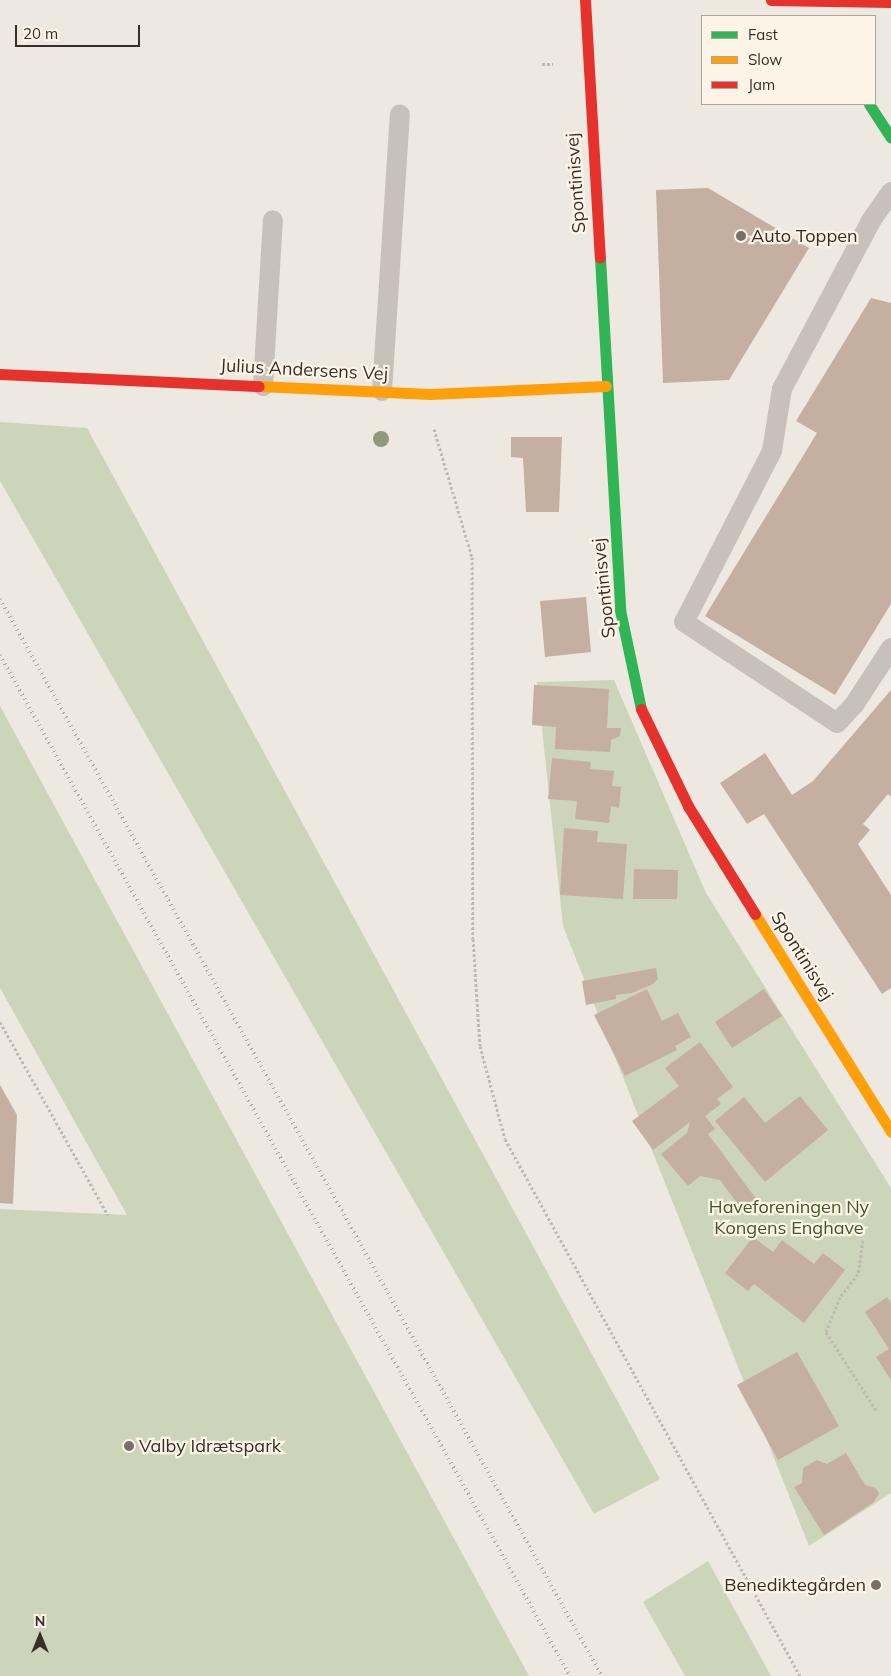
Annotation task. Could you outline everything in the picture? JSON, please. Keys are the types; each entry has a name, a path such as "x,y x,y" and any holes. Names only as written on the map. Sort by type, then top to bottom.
{"street":[{"name":"Spontinisvej","path":"585,0 620,610 642,712 688,806 891,1132"},
{"path":"771,0 891,2"},
{"path":"870,105 879,124 891,138"},
{"name":"Julius Andersens Vej","path":"0,374 430,394 606,386"}],"lane":[{"path":"382,392 400,115"},
{"path":"891,192 871,221 782,389 772,451 684,622 837,723 854,705 891,648"},
{"path":"262,386 273,220"}],"path":[{"path":"430,394 430,416 472,557 473,939 480,1046 505,1140 800,1676"},
{"path":"0,1022 108,1215"},
{"path":"863,1240 858,1274 840,1297 826,1332 876,1410"}],"green space":[{"path":"0,422 87,428 660,1479 594,1514 0,481"},
{"name":"Haveforeningen Ny Kongens Enghave","path":"614,680 706,893 891,1188 891,1493 809,1546 563,926 537,682"},
{"path":"0,706 529,1676 0,1676 0,1209 127,1215 0,988"},
{"path":"708,1561 771,1676 685,1676 643,1602"}],"building":[{"path":"708,188 809,248 729,380 663,383 656,190"},
{"path":"871,298 891,303 891,604 835,695 705,616 817,433 796,421"},
{"path":"511,437 562,437 559,512 526,512 523,458 511,457"},
{"path":"586,597 591,652 545,657 540,601"},
{"path":"534,685 609,689 607,728 621,728 620,736 611,740 610,752 555,749 556,727 532,725"},
{"path":"891,690 891,797 888,794 863,824 870,830 858,844 891,895 891,988 882,994 764,814 747,824 720,783 765,753 792,795 813,781"},
{"path":"552,758 591,762 590,769 614,771 612,786 621,787 619,808 611,806 609,823 575,819 577,801 548,799"},
{"path":"564,828 598,831 597,842 627,844 623,899 560,895"},
{"path":"634,869 678,870 677,899 633,899"},
{"path":"656,968 658,979 653,984 632,993 616,995 616,999 586,1005 582,981"},
{"path":"647,989 662,1021 678,1013 691,1037 675,1046 677,1050 625,1076 594,1015"},
{"path":"764,989 782,1016 732,1048 715,1022"},
{"path":"700,1042 733,1087 717,1099 721,1104 705,1116 715,1129 708,1134 757,1200 743,1211 720,1180 700,1176 688,1186 661,1154 687,1133 690,1122 653,1150 632,1121 679,1086 665,1068"},
{"path":"0,1085 17,1115 13,1204 0,1203"},
{"path":"800,1096 828,1130 765,1182 715,1121 744,1097 765,1123"},
{"path":"753,1237 773,1252 782,1240 814,1264 823,1253 845,1270 804,1323 754,1284 748,1291 725,1273"},
{"path":"887,1297 891,1303 891,1380 876,1357 889,1349 865,1312"},
{"path":"797,1352 839,1426 778,1460 737,1385"},
{"path":"846,1453 865,1485 876,1488 879,1494 874,1502 824,1535 794,1487 802,1483 803,1468 817,1460 827,1464"}],"railway":[{"path":"0,599 602,1676"},
{"path":"0,655 570,1676"}],"traffic: fast":[{"path":"870,105 891,138"},
{"path":"600,258 620,610 641,709"}],"traffic: slow":[{"path":"259,386 430,394 606,386"},
{"path":"755,914 891,1132"}],"traffic: jam":[{"path":"585,0 600,258"},
{"path":"771,0 891,2"},
{"path":"0,374 259,386"},
{"path":"641,709 688,806 755,914"}],"place":[{"name":"Auto Toppen","path":"741,236"},
{"name":"Valby Idrætspark","path":"129,1446"},
{"name":"Benediktegården","path":"876,1585"}]}
